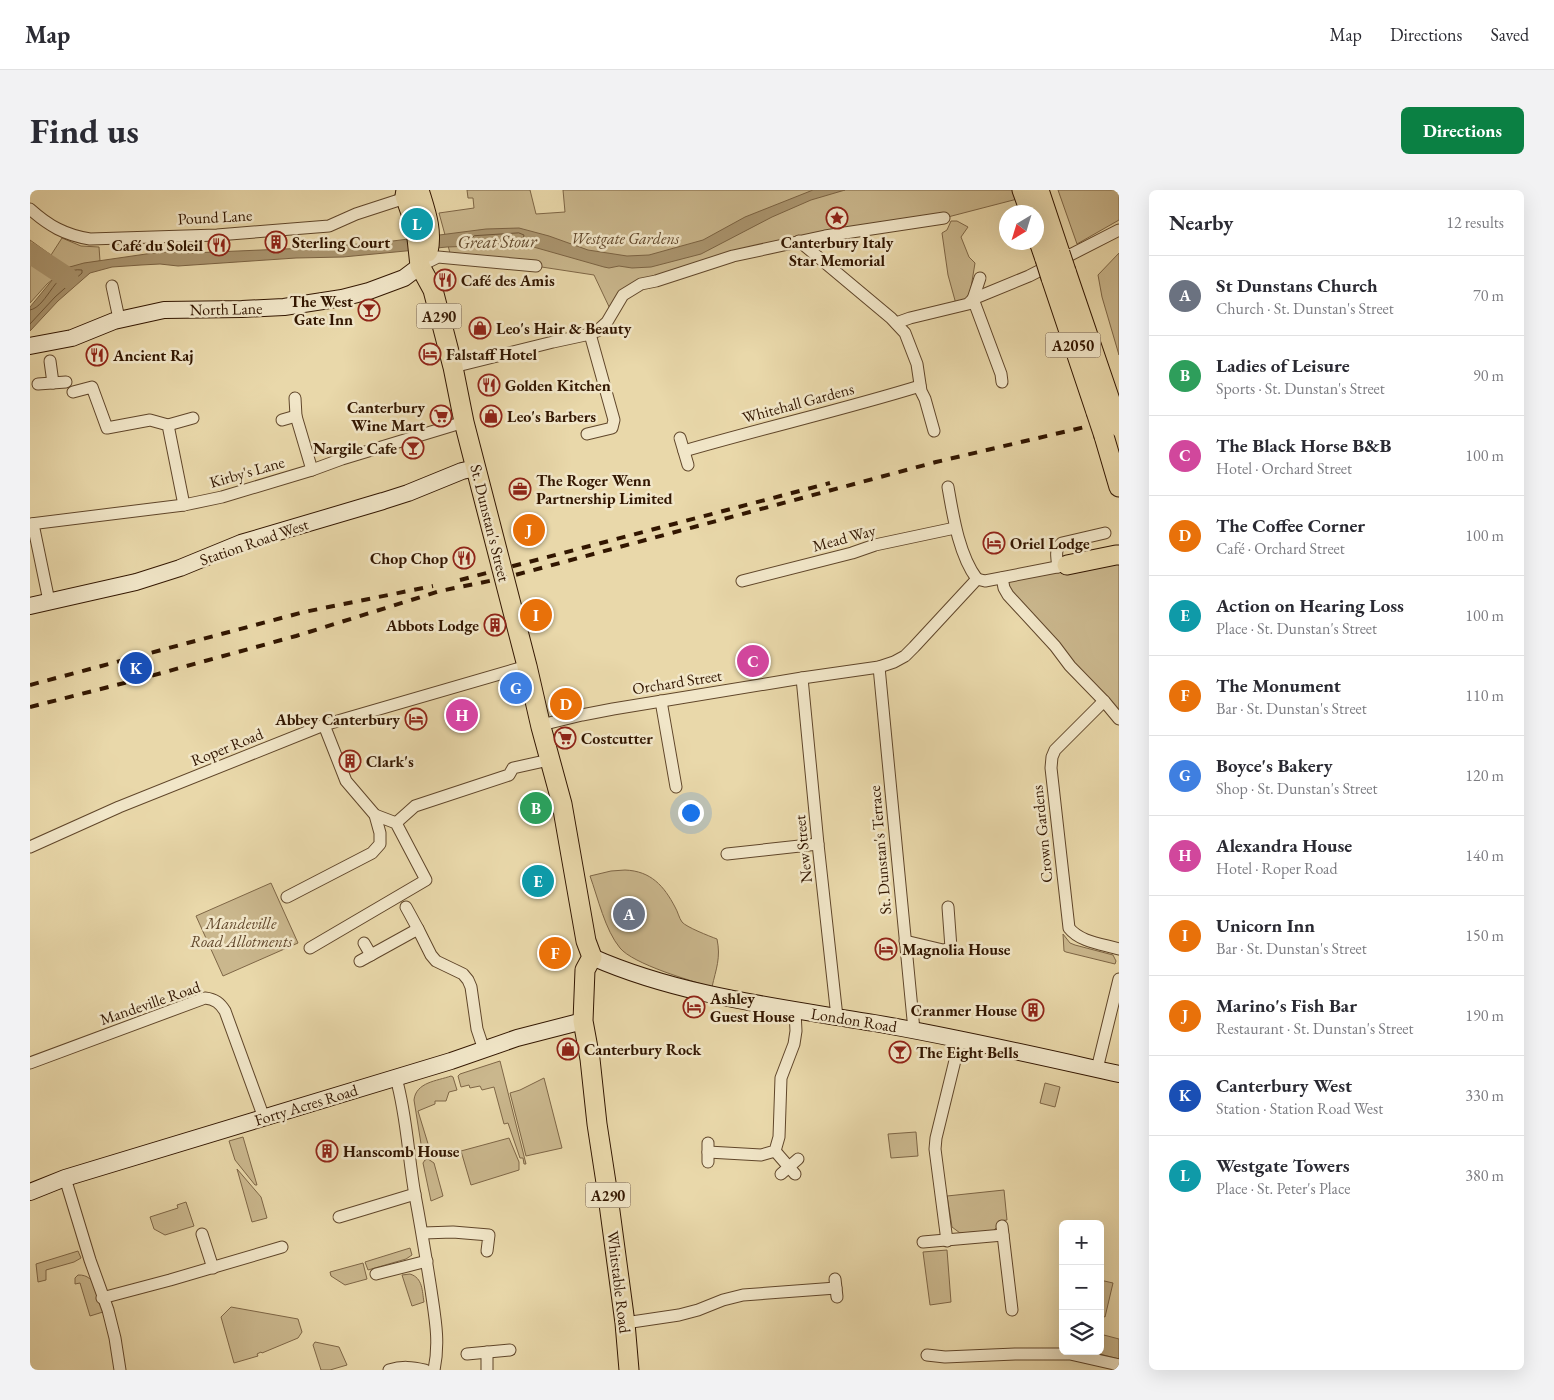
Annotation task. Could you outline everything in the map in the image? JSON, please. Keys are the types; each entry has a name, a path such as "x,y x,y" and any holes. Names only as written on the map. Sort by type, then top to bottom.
{"main road":[{"path":"1022,190 1027,205"},
{"name":"A2050","path":"1039,190 1052,256 1111,431 1119,487"},
{"name":"A290","path":"410,192 427,213 420,240"},
{"name":"St. Dunstan's Street","path":"420,240 549,760 562,804 586,941 592,957"},
{"name":"A2050","path":"1044,244 1052,256"},
{"path":"1063,566 1116,555 1119,556"},
{"name":"Whitstable Road","path":"592,957 585,970 584,1021 625,1323 629,1370"}],"street":[{"name":"Pound Lane","path":"30,209 47,224 64,232 90,239 130,238 329,226 356,214 399,200 410,192"},
{"path":"453,367 590,334 597,331 607,322 623,295 641,284 733,256 825,236 942,218 944,230"},
{"path":"896,323 968,304 973,299 1029,276 1119,230"},
{"path":"420,240 438,258 536,266"},
{"name":"North Lane","path":"30,346 49,352 72,338 120,319 164,310 284,307 342,298 369,291 404,278 420,240"},
{"path":"799,242 896,323 905,333 917,364 920,386 934,431"},
{"path":"980,278 973,299 1001,374 1002,382"},
{"path":"112,286 120,319"},
{"path":"587,434 612,428 614,420 590,334"},
{"path":"49,352 53,383"},
{"path":"38,384 66,382"},
{"name":"Whitehall Gardens","path":"684,451 779,424 877,400 920,386"},
{"path":"73,392 92,387 107,428 150,420 168,425 193,418"},
{"path":"295,398 296,416 312,470"},
{"path":"282,420 296,416"},
{"name":"Kirby's Lane","path":"49,601 32,524 184,505 222,497 312,470 342,458 464,422"},
{"path":"168,425 184,505"},
{"path":"680,438 688,465"},
{"name":"Station Road West","path":"30,606 136,582 180,568 241,543 383,501 462,471 476,468"},
{"path":"948,487 955,528 968,563 977,579 985,581 1063,566 1056,550 1058,546 1062,543 1105,533"},
{"name":"Mead Way","path":"742,581 852,554 876,545 955,528"},
{"path":"1002,578 1008,595 1119,719"},
{"name":"Orchard Street","path":"541,725 582,715 879,667 894,662 905,656 977,579"},
{"name":"Roper Road","path":"30,847 119,807 324,725 527,666"},
{"name":"St. Dunstan's Terrace","path":"879,667 914,1030"},
{"name":"New Street","path":"802,678 837,1017"},
{"name":"Crown Gardens","path":"1104,701 1055,750 1051,768 1069,928 1081,938 1119,949"},
{"path":"661,702 676,787"},
{"path":"310,948 426,880 396,823 375,814 346,782 324,725"},
{"path":"396,823 415,806 509,775 513,768 549,760"},
{"path":"287,897 372,853 380,844 380,833 375,814"},
{"path":"727,854 818,844"},
{"path":"406,907 436,961 462,974 468,980 477,1029 484,1050"},
{"path":"905,941 943,950 951,948 948,907"},
{"path":"360,961 418,930"},
{"path":"364,943 371,955"},
{"name":"London Road","path":"592,957 616,968 654,980 762,1005 914,1030 1119,1074"},
{"path":"1097,1069 1119,979"},
{"name":"Mandeville Road","path":"30,1063 205,998 212,999 222,1006 225,1011 264,1118"},
{"path":"775,1150 779,1137 780,1078 794,1044 796,1031 795,1010"},
{"name":"Forty Acres Road","path":"30,1192 65,1178 396,1078 517,1038 584,1021"},
{"path":"947,1240 935,1149 960,1040"},
{"path":"396,1078 402,1097 415,1194 423,1233 438,1337 434,1370"},
{"path":"708,1153 761,1155 775,1150"},
{"path":"775,1150 791,1169"},
{"path":"65,1178 102,1298 108,1310 120,1370"},
{"path":"339,1217 415,1194"},
{"path":"923,1242 1003,1231 1012,1310"},
{"path":"423,1233 453,1232 489,1236 487,1251"},
{"path":"202,1234 213,1268"},
{"path":"102,1298 282,1247"},
{"path":"376,1274 427,1261"},
{"path":"625,1323 679,1316 743,1295 836,1288"},
{"path":"467,1354 510,1350"},
{"path":"487,1352 487,1370"},
{"path":"927,1356 1070,1354 1119,1365"},
{"path":"945,1370 946,1357"},
{"path":"389,1370 410,1367 425,1370"}],"green space":[{"name":"Westgate Gardens","path":"467,190 530,190 536,214 565,212 563,190 1022,190 1025,197 944,218 791,241 641,284 612,313 594,275 450,253 439,213 474,208 473,198 468,198"},
{"path":"1058,190 1119,190 1119,220 1077,244"},
{"path":"951,221 957,221 968,227 961,237 969,257 975,263 969,300 956,304 948,275 942,233 947,230"},
{"path":"62,238 81,246 99,247 100,261 67,268 47,284 30,303 30,240 51,255"},
{"path":"1119,253 1119,355 1102,297 1098,275"},
{"path":"1119,555 1119,719 1020,610 1002,578"},
{"path":"625,870 642,873 656,881 671,899 684,924 717,939 718,958 712,987 649,966 620,948 606,923 590,876"},
{"name":"Mandeville Road Allotments","path":"271,883 298,943 223,976 196,916"},
{"path":"1063,934 1070,943 1113,955 1116,961 1115,964 1064,951"},
{"path":"500,1061 526,1164 524,1164 523,1158 520,1158 508,1123 504,1124 494,1087 482,1090 480,1086 470,1088 469,1085 461,1087 458,1076"},
{"path":"451,1076 457,1090 449,1092 446,1101 435,1101 435,1104 418,1111 429,1147 424,1151 422,1150 414,1100 416,1094 419,1089 428,1083"},
{"path":"544,1078 562,1148 526,1156 510,1093"},
{"path":"1045,1083 1060,1087 1055,1107 1040,1103"},
{"path":"916,1132 918,1156 891,1158 888,1134"},
{"path":"243,1137 257,1185 255,1185 235,1160 229,1141"},
{"path":"509,1138 519,1162 519,1170 471,1185 461,1151"},
{"path":"428,1159 434,1163 443,1196 431,1201 423,1163"},
{"path":"237,1169 261,1197 267,1218 252,1222"},
{"path":"1004,1190 1007,1220 999,1221 998,1226 993,1231 960,1233 952,1227 947,1196"},
{"path":"186,1202 194,1226 165,1235 154,1229 150,1217 178,1208 177,1205"},
{"path":"410,1248 412,1255 406,1259 368,1270 365,1262"},
{"path":"947,1250 951,1302 930,1305 923,1252"},
{"path":"78,1251 81,1258 74,1262 46,1270 46,1280 38,1282 36,1264"},
{"path":"363,1263 367,1279 345,1285 331,1276 330,1272"},
{"path":"410,1274 420,1282 424,1302 412,1306 402,1275"},
{"path":"78,1275 89,1278 93,1283 103,1312 90,1316 80,1283 75,1284 75,1278"},
{"path":"1104,1281 1113,1283 1104,1317"},
{"path":"231,1307 298,1319 302,1332 298,1338 261,1352 257,1354 258,1356 234,1363 221,1317"},
{"path":"1104,1335 1119,1339 1119,1359 1104,1355"},
{"path":"315,1342 339,1347 347,1365 330,1370 321,1370 313,1345"}],"water":[{"path":"813,190 845,190 811,200 772,217 701,254 651,267 632,268 619,266 609,268 523,244 447,247 343,257 296,258 178,266 160,264 112,267 90,273 58,301 30,331 30,307 53,279 66,268 84,263 160,252 191,253 308,248 385,242 486,229 519,228 588,250 627,256 649,255 703,240 745,217"}],"waterway":[{"name":"Great Stour","path":"30,253 68,278"}],"railway":[{"path":"30,707 296,636 440,591 504,578 936,462 1119,419"},
{"path":"460,580 830,483"},
{"path":"30,685 304,612 433,586"}],"place":[{"name":"Canterbury Italy Star Memorial","path":"837,218"},
{"name":"Westgate Towers","path":"417,224"},
{"name":"Sterling Court","path":"276,242"},
{"name":"Café du Soleil","path":"219,245"},
{"name":"Café des Amis","path":"445,280"},
{"name":"The West Gate Inn","path":"369,310"},
{"name":"Leo's Hair & Beauty","path":"480,328"},
{"name":"Falstaff Hotel","path":"430,354"},
{"name":"Ancient Raj","path":"97,355"},
{"name":"Golden Kitchen","path":"489,385"},
{"name":"Canterbury Wine Mart","path":"441,416"},
{"name":"Leo's Barbers","path":"491,416"},
{"name":"Nargile Cafe","path":"413,448"},
{"name":"The Roger Wenn Partnership Limited","path":"520,489"},
{"name":"Marino's Fish Bar","path":"529,530"},
{"name":"Oriel Lodge","path":"994,543"},
{"name":"Chop Chop","path":"464,558"},
{"name":"Unicorn Inn","path":"536,615"},
{"name":"Abbots Lodge","path":"495,625"},
{"name":"The Black Horse B&B","path":"753,661"},
{"name":"Canterbury West","path":"136,668"},
{"name":"Boyce's Bakery","path":"516,688"},
{"name":"The Coffee Corner","path":"566,704"},
{"name":"Alexandra House","path":"462,715"},
{"name":"Abbey Canterbury","path":"416,719"},
{"name":"Costcutter","path":"565,738"},
{"name":"Clark's","path":"350,761"},
{"name":"Ladies of Leisure","path":"536,808"},
{"name":"Action on Hearing Loss","path":"538,881"},
{"name":"St Dunstans Church","path":"629,914"},
{"name":"Magnolia House","path":"886,949"},
{"name":"The Monument","path":"555,953"},
{"name":"Ashley Guest House","path":"694,1007"},
{"name":"Cranmer House","path":"1033,1010"},
{"name":"Canterbury Rock","path":"568,1049"},
{"name":"The Eight Bells","path":"900,1052"},
{"name":"Hanscomb House","path":"327,1151"}]}
